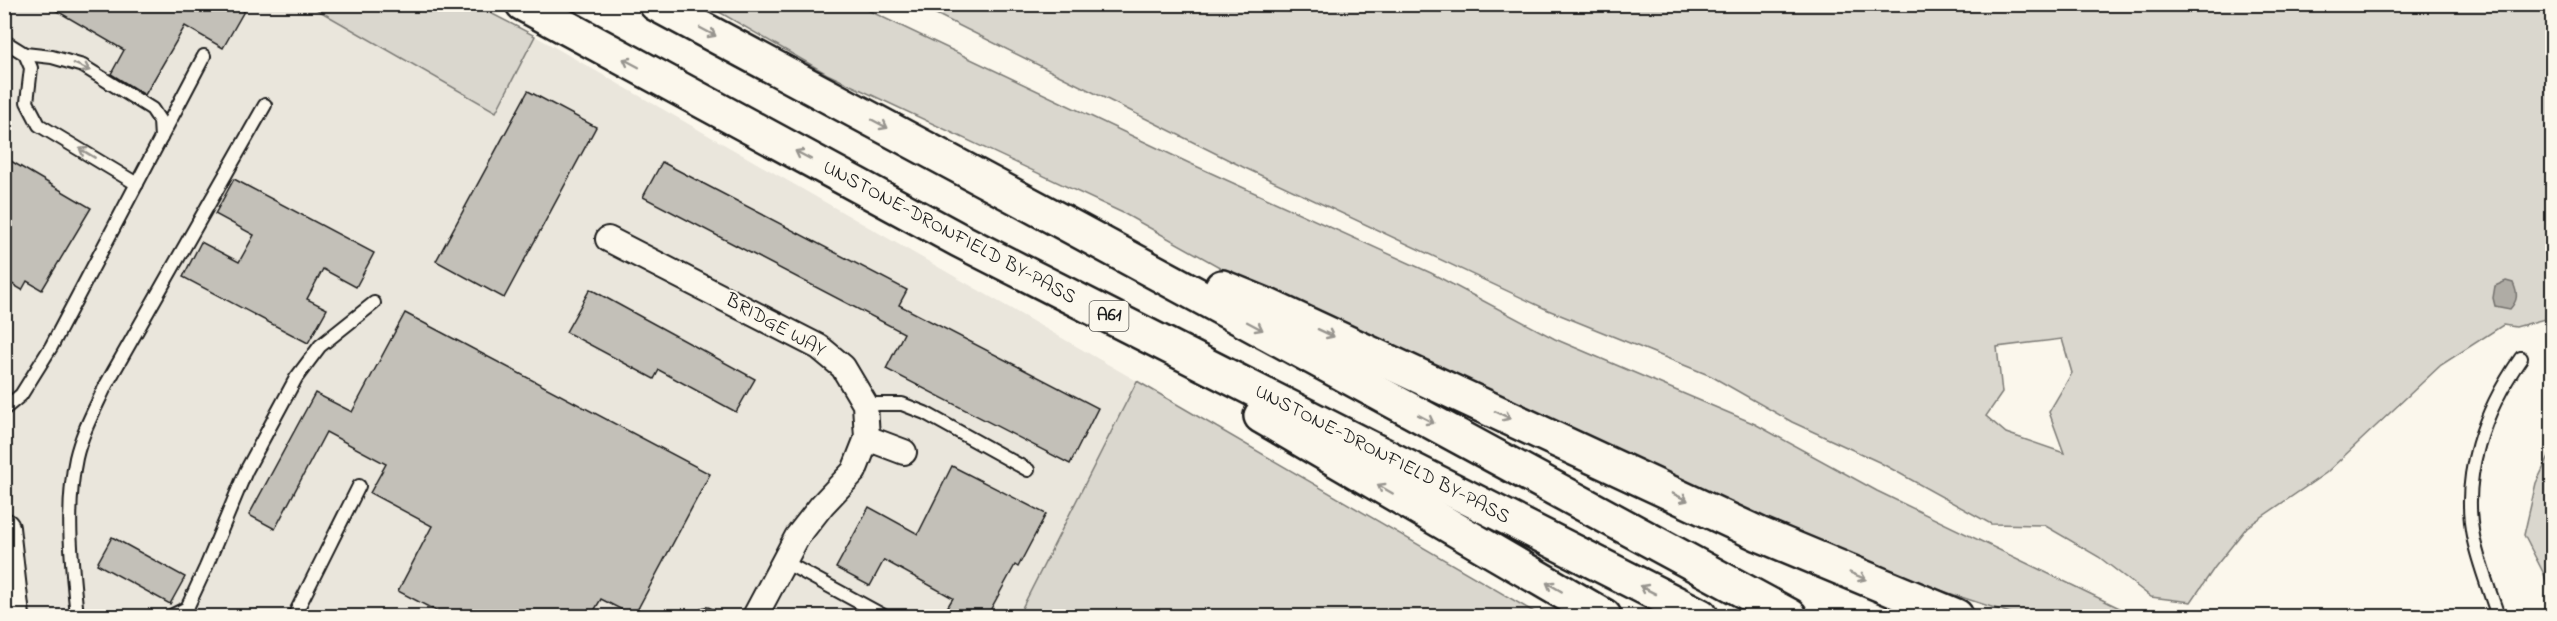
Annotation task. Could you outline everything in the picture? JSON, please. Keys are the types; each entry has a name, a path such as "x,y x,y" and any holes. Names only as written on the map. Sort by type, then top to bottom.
{"highway":[{"name":"UNSTONE-DRONFIELD BY-PASS","path":"523,4 958,240 1701,616"},
{"path":"656,4 1790,616"},
{"path":"1059,220 1266,305 1759,534 1956,616"},
{"name":"A61","path":"958,240 1604,616"}],"street":[{"name":"BRIDGE WAY","path":"608,239 819,347 843,367 866,404"},
{"path":"755,616 797,537 822,505 854,471 867,438 866,404"},
{"path":"867,438 904,452"},
{"path":"4,528 14,616"}],"lane":[{"path":"4,41 26,54 52,57 83,66 152,109 160,121 161,138"},
{"path":"26,54 31,68 27,102 39,124 137,184"},
{"path":"4,409 21,395 51,347 204,56"},
{"path":"77,616 72,561 71,496 76,457 88,422 106,385 265,105"},
{"path":"171,616 187,608 246,471 296,378 320,346 374,303"},
{"path":"2498,616 2474,540 2470,497 2475,456 2489,412 2504,382 2521,358"},
{"path":"866,404 902,404 925,413 1028,470"},
{"path":"294,616 359,486"},
{"path":"783,561 884,616"}],"shaded area":[{"path":"4,5 309,5 495,112 535,36 1137,381 1018,616 5,616"},
{"path":"309,5 475,5 535,36 496,112"},
{"path":"707,5 857,5 1189,163 1431,273 1555,339 1755,424 1877,491 2136,616 2019,616 1897,576 1725,502 1458,376 1257,288 1123,213 827,74"},
{"path":"918,5 2552,5 2552,317 2516,327 2503,325 2441,365 2326,473 2247,527 2191,602 2151,597 2099,557 2044,525 1991,524 1879,462 1792,422 1711,376 1548,310 1243,167","holes":["2062,339 2072,373 2049,412 2064,453 2006,433 1986,416 2002,393 1997,347"]},
{"path":"2506,281 2513,283 2516,294 2515,303 2510,309 2495,306 2493,298 2495,286"},
{"path":"1137,381 1541,616 1018,616"},
{"path":"2552,450 2552,602 2544,574 2524,535 2536,483"}],"building":[{"path":"45,4 248,4 223,48 185,26 145,95 111,74 124,50"},
{"path":"528,91 596,127 504,298 436,261"},
{"path":"4,157 91,208 42,290 27,281 22,290 4,279"},
{"path":"662,162 907,290 899,305 1098,408 1070,464 886,369 904,333 643,197"},
{"path":"234,179 374,253 356,287 323,269 307,299 327,309 308,343 183,277 201,242 239,262 254,235 215,214"},
{"path":"590,289 755,379 736,412 659,370 654,379 566,332"},
{"path":"405,313 710,474 634,616 601,599 591,616 446,616 398,591 432,526 370,493 386,464 326,432 275,529 249,515 315,393 352,412"},
{"path":"952,466 1046,514 1018,567 1015,565 987,616 942,616 953,598 884,560 870,586 836,568 869,507 918,534"},
{"path":"112,537 185,577 170,604 97,564"}]}
